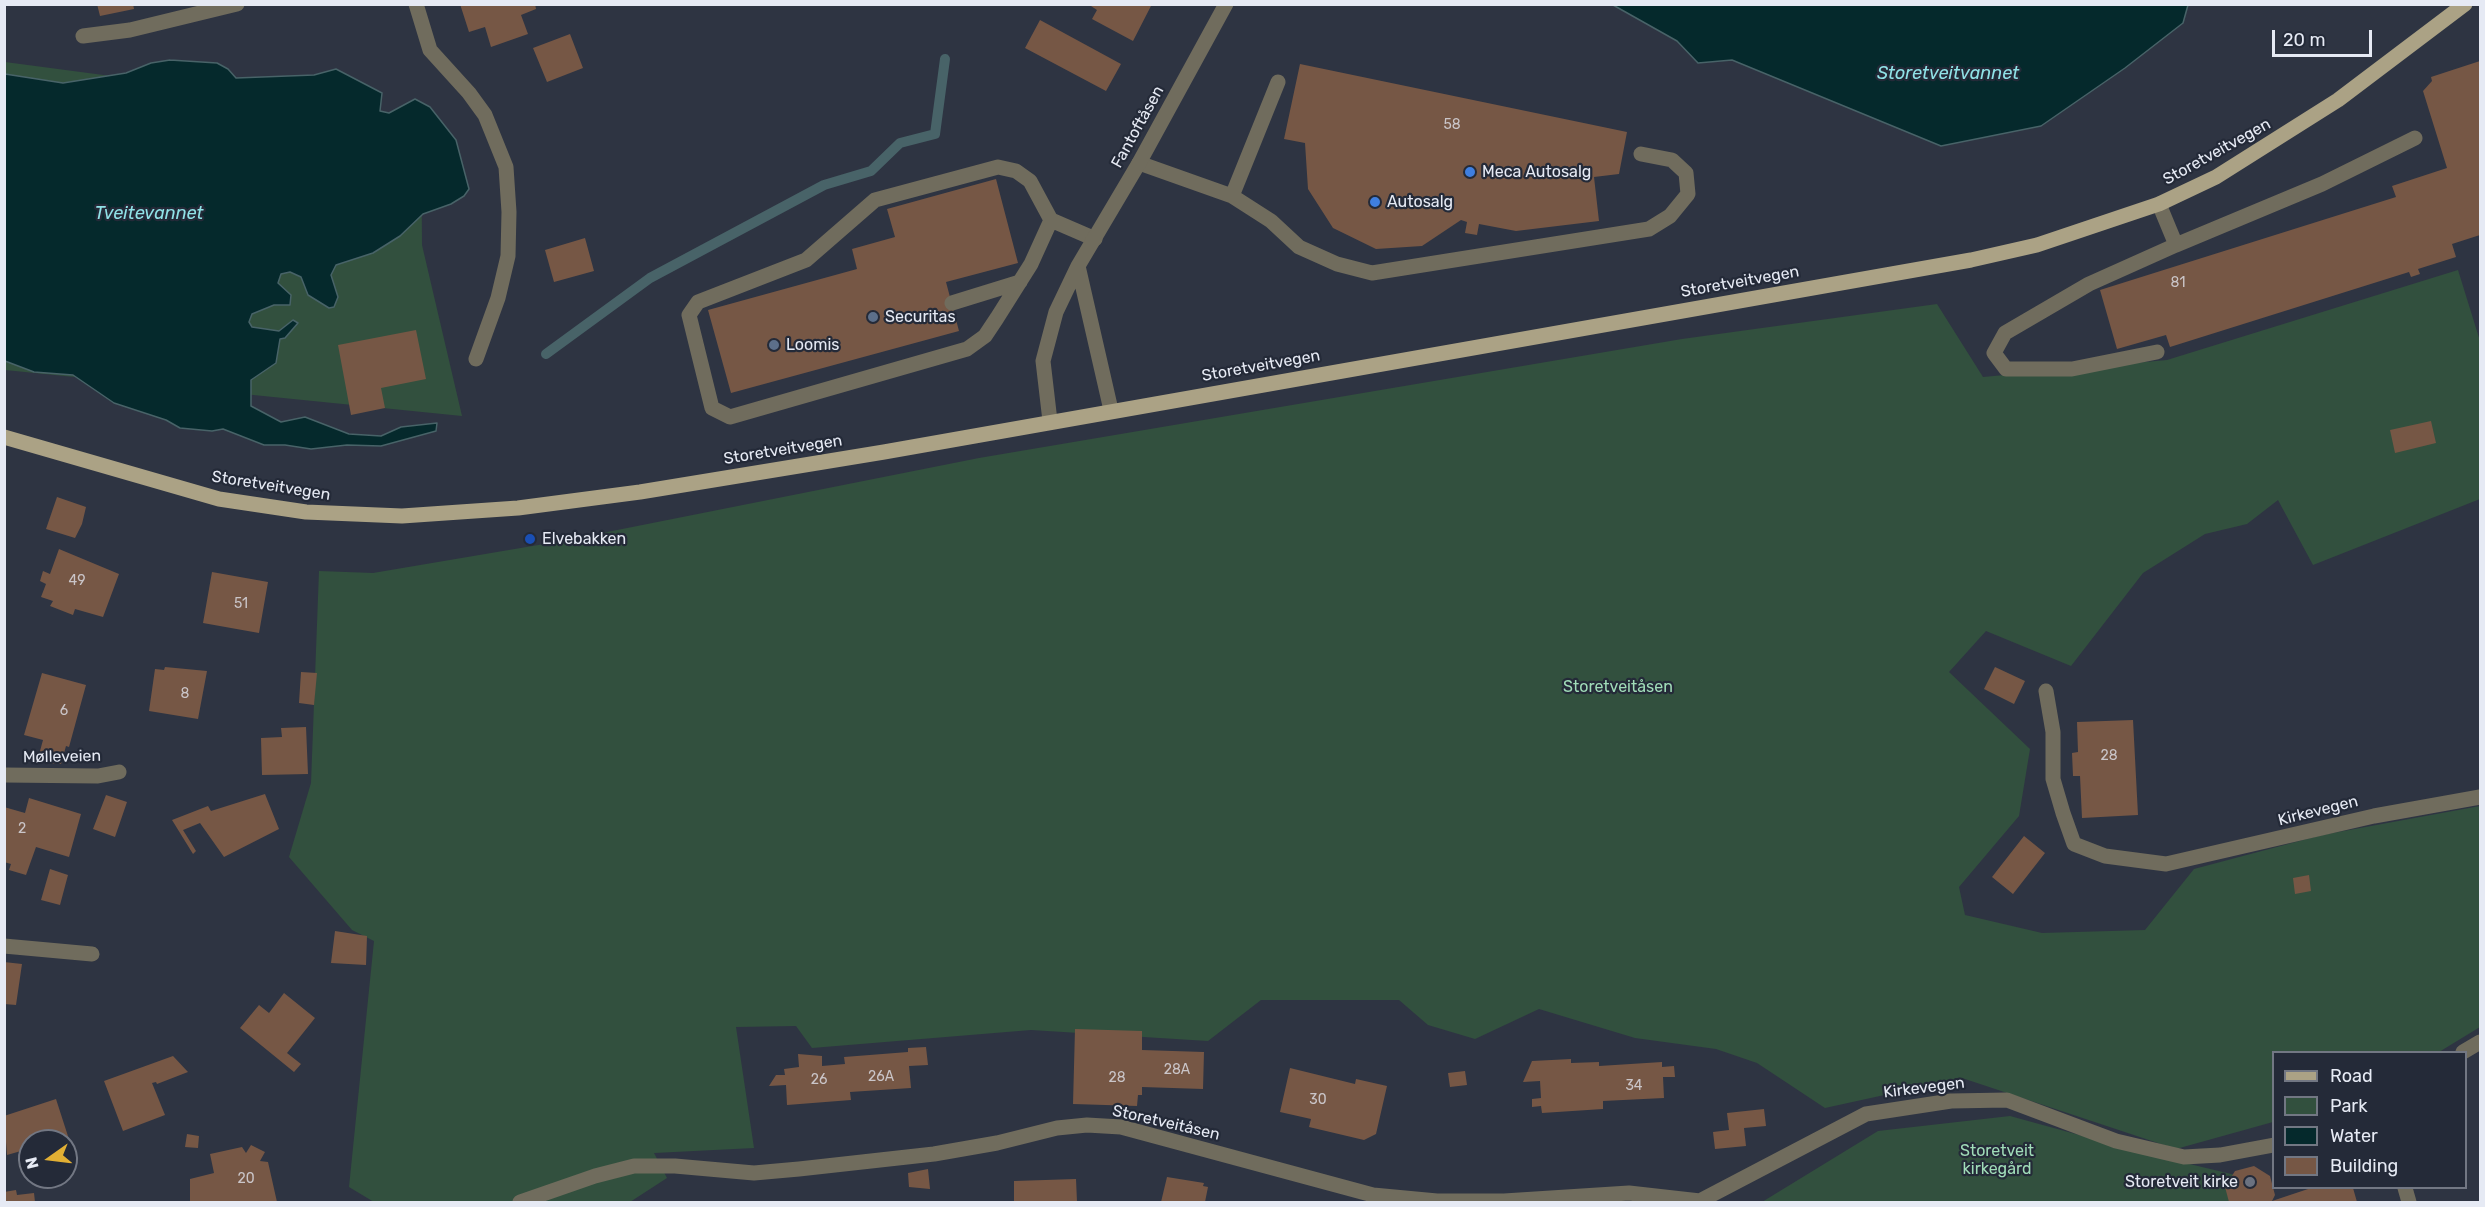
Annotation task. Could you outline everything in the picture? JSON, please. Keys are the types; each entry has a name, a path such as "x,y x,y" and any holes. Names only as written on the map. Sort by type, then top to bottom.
{"main road":[{"name":"Storetveitvegen","path":"4,437 219,499 306,512 402,516 518,508 640,492 1971,260 2037,245 2159,204 2216,177 2310,119 2465,4"}],"street":[{"path":"83,36 130,30 237,4"},
{"path":"416,4 430,50 469,93 485,115 506,167 509,212 508,256 498,298 476,359"},
{"name":"Fantoftåsen","path":"1050,421 1043,361 1056,312 1078,266 1139,163 1226,4"},
{"path":"1232,196 1278,82"},
{"path":"2157,352 2072,369 2006,369 1994,353 2005,333 2089,284 2322,184 2415,138"},
{"path":"1139,163 1232,196 1271,221 1299,247 1337,264 1372,273 1649,229 1670,216 1688,194 1686,173 1672,160 1641,154"},
{"path":"1051,220 1020,282 985,336 967,349 730,417 712,408 689,315 698,302 806,260 875,200 998,166 1016,171 1030,181 1051,220 1095,239"},
{"path":"2159,204 2176,245"},
{"path":"1078,266 1111,410"},
{"path":"952,303 1020,282"},
{"name":"Kirkevegen","path":"2046,691 2053,732 2053,779 2062,813 2074,844 2105,856 2166,864 2374,816 2481,796"},
{"name":"Mølleveien","path":"4,775 98,776 119,772"},
{"path":"4,946 92,954"},
{"path":"2466,1051 2481,1042"},
{"name":"Kirkevegen","path":"1699,1202 1866,1114 1951,1101 2007,1100 2116,1141 2184,1157 2220,1155 2272,1144"},
{"name":"Storetveitåsen","path":"520,1203 595,1176 634,1166 675,1166 754,1173 799,1169 934,1154 997,1143 1057,1128 1087,1125 1121,1127 1373,1195 1437,1201 1504,1201 1629,1193 1699,1202"}],"green space":[{"name":"Tveitevannet","path":"5,62 421,117 422,245 462,416 5,370"},
{"name":"Storetveitåsen","path":"2458,270 2480,341 2480,499 2313,565 2278,500 2247,524 2205,534 2143,573 2071,666 1986,631 1949,672 2030,749 2019,816 1959,887 1965,915 2042,933 2145,930 2194,869 2322,835 2480,806 2480,1027 2441,1051 2272,1051 2272,1122 2176,1149 1962,1078 1825,1108 1757,1063 1716,1049 1635,1038 1539,1009 1475,1039 1428,1025 1399,1000 1261,1000 1208,1041 1031,1030 812,1048 796,1026 736,1027 754,1148 654,1153 667,1178 630,1202 374,1202 349,1187 374,941 352,930 289,857 311,783 319,571 373,573 562,541 979,458 1682,339 1937,304 1983,377 2167,360"},
{"name":"Storetveit kirkegård","path":"2010,1116 2152,1155 2252,1179 2258,1202 1762,1202 1878,1131"}],"water":[{"name":"Storetveitvannet","path":"2188,4 2183,23 2125,68 2041,126 1941,146 1732,60 1698,63 1677,41 1613,5"},
{"name":"Tveitevannet","path":"170,60 217,63 228,69 236,78 314,75 336,69 382,93 380,111 389,113 415,99 430,107 456,140 469,189 464,196 451,204 423,214 400,236 373,253 336,265 331,275 338,297 334,307 329,308 308,295 301,277 290,272 281,274 278,283 291,295 290,305 274,305 252,314 249,322 252,327 279,331 293,320 298,323 285,338 280,339 276,363 251,380 251,406 281,422 305,417 349,434 381,436 401,427 437,423 436,431 381,446 347,445 311,449 264,445 223,429 212,431 180,428 166,420 114,403 73,375 34,372 5,361 5,74 63,83 126,73 151,63"}],"building":[{"path":"97,4 133,4 134,9 100,16"},
{"path":"460,4 535,4 536,9 521,15 528,34 491,47 485,27 469,32"},
{"path":"1088,4 1152,4 1133,41 1092,19 1097,10"},
{"path":"1040,20 1121,64 1106,91 1025,48"},
{"path":"570,34 583,68 547,82 533,48"},
{"path":"2480,61 2480,235 2452,244 2456,257 2418,269 2420,274 2411,277 2409,272 2170,347 2166,335 2117,349 2100,290 2396,197 2392,186 2447,168 2423,91 2432,81 2431,77"},
{"path":"1300,64 1627,132 1619,174 1594,177 1599,221 1516,231 1479,224 1477,235 1465,233 1467,222 1461,220 1422,246 1376,249 1333,228 1308,189 1305,143 1284,139"},
{"path":"996,179 1018,263 946,282 959,331 731,393 708,310 857,269 852,249 895,237 887,209"},
{"path":"585,238 594,271 554,282 545,250"},
{"path":"416,330 426,379 381,388 385,408 351,415 338,345"},
{"path":"2431,421 2436,443 2395,453 2390,430"},
{"path":"57,497 86,507 82,524 75,538 46,529"},
{"path":"59,549 119,574 103,617 75,609 73,615 50,606 53,601 41,597 46,584 40,581 43,571 50,574"},
{"path":"212,572 268,582 259,633 203,623"},
{"path":"165,667 207,671 198,719 149,711 155,669 164,670"},
{"path":"1995,667 2025,681 2014,704 1984,689"},
{"path":"301,672 317,673 314,705 299,703"},
{"path":"42,673 86,685 69,747 66,746 61,764 37,762 43,740 24,735"},
{"path":"2133,720 2138,815 2082,818 2080,776 2073,776 2072,753 2078,752 2077,722"},
{"path":"306,727 308,774 262,775 261,738 282,737 281,728"},
{"path":"265,794 279,829 224,857 200,823 183,830 196,851 193,854 172,820 208,806 211,811"},
{"path":"106,795 127,802 115,837 93,829"},
{"path":"29,798 81,814 69,857 36,847 26,875 9,870 11,864 4,862 4,807 25,813"},
{"path":"2024,836 2045,853 2013,894 1992,877"},
{"path":"50,869 68,875 60,905 41,900"},
{"path":"2309,875 2311,891 2295,894 2293,878"},
{"path":"335,931 367,936 366,965 331,963"},
{"path":"4,962 22,964 16,1005 4,1004"},
{"path":"284,993 315,1018 287,1053 301,1064 294,1072 240,1028 259,1005 269,1013"},
{"path":"1075,1029 1142,1031 1142,1050 1204,1052 1203,1089 1142,1087 1142,1095 1138,1095 1137,1106 1073,1104"},
{"path":"926,1047 928,1065 909,1066 911,1088 850,1092 851,1100 787,1105 786,1085 769,1086 776,1075 785,1075 784,1069 799,1067 798,1054 822,1056 822,1066 845,1064 844,1057 908,1052 908,1048"},
{"path":"173,1056 188,1072 157,1084 152,1083 165,1115 123,1131 104,1081"},
{"path":"1571,1059 1571,1063 1599,1062 1599,1066 1662,1062 1662,1067 1674,1066 1675,1077 1663,1077 1664,1098 1603,1101 1603,1109 1542,1113 1541,1106 1532,1107 1532,1099 1541,1098 1540,1081 1523,1082 1532,1061"},
{"path":"1290,1068 1355,1084 1356,1079 1387,1086 1376,1134 1364,1140 1309,1127 1311,1119 1280,1112"},
{"path":"1465,1071 1467,1085 1450,1087 1448,1073"},
{"path":"56,1099 66,1129 18,1129 18,1152 7,1155 4,1116"},
{"path":"1764,1109 1766,1126 1744,1128 1746,1146 1715,1149 1713,1132 1729,1130 1727,1113"},
{"path":"187,1134 199,1136 198,1148 185,1147"},
{"path":"251,1145 265,1152 260,1161 268,1162 277,1202 190,1202 190,1179 214,1173 210,1154 242,1147 246,1153"},
{"name":"Storetveit kirke","path":"2254,1166 2270,1176 2275,1195 2272,1201 2308,1189 2353,1189 2357,1202 2229,1202 2225,1187 2235,1171"},
{"path":"928,1169 930,1189 909,1187 908,1173"},
{"path":"1167,1177 1204,1183 1203,1186 1208,1187 1205,1202 1161,1202"},
{"path":"1076,1179 1077,1202 1014,1202 1014,1181"},
{"path":"16,1190 17,1195 34,1193 35,1202 4,1202 4,1192"}],"waterway":[{"path":"546,354 650,278 824,185 871,171 900,143 935,134 945,59"}],"place":[{"name":"Meca Autosalg","path":"1470,172"},
{"name":"Autosalg","path":"1375,202"},
{"name":"Securitas","path":"873,317"},
{"name":"Loomis","path":"774,345"},
{"name":"Elvebakken","path":"530,539"},
{"name":"Storetveit kirke","path":"2250,1182"}]}
